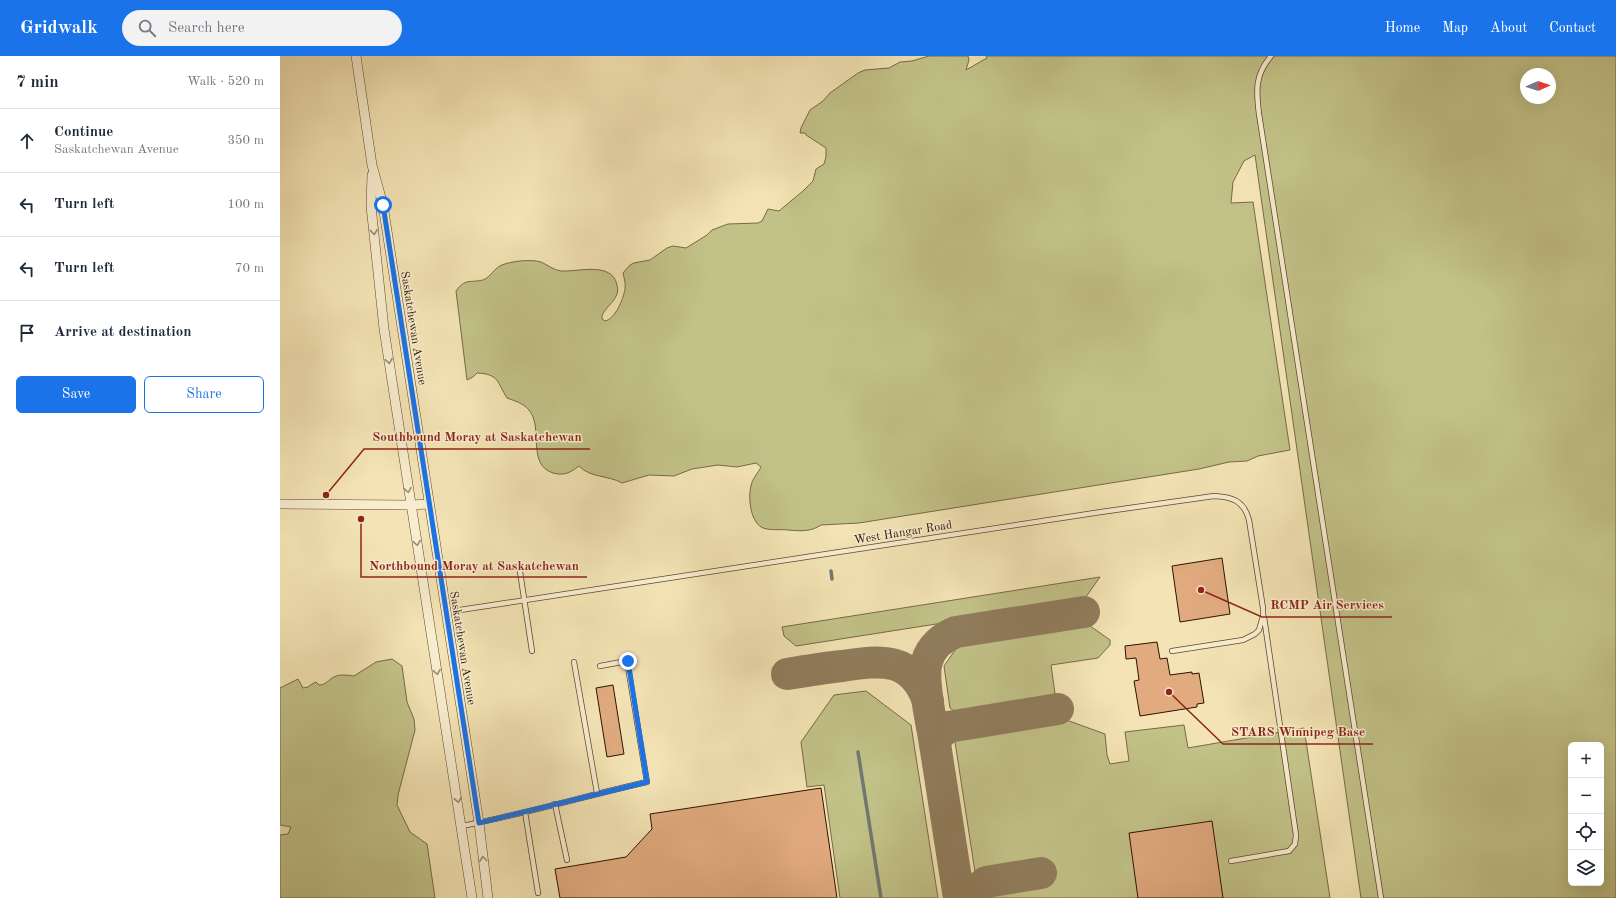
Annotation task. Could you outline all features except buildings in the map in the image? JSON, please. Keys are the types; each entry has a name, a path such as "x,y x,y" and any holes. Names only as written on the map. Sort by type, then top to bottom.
{"street":[{"name":"Saskatchewan Avenue","path":"356,56 372,165 383,205 428,504 479,823 488,898"},
{"name":"Saskatchewan Avenue","path":"372,165 371,206 384,329 410,505 462,826 472,898"},
{"path":"280,504 428,504"}],"lane":[{"path":"1271,56 1259,74 1257,87 1259,114 1381,898"},
{"name":"West Hangar Road","path":"460,610 1102,512 1214,496 1225,496 1234,499 1241,504 1247,510 1250,520 1296,835 1295,844 1289,851 1230,861"},
{"path":"519,565 532,651"},
{"name":"West Hangar Road","path":"1172,651 1217,645 1249,638 1259,630 1263,616 1263,608"},
{"path":"462,826 505,818 597,793 647,782 628,661 600,666"},
{"path":"574,662 597,793"},
{"path":"555,804 567,860"},
{"path":"525,812 538,893"}],"green space":[{"path":"929,56 968,56 969,60 966,70 987,58 986,56 1616,56 1616,898 1361,898 1255,155 1244,161 1233,182 1231,203 1253,202 1290,450 1258,456 1247,461 1229,462 1199,469 859,523 821,525 813,529 797,531 771,529 761,527 757,524 752,514 750,491 754,478 761,467 756,463 737,467 718,465 692,469 674,476 649,475 622,483 617,480 588,473 579,466 567,473 553,473 545,468 540,462 537,454 535,426 529,410 522,404 507,398 499,383 490,375 477,373 467,380 456,291 462,284 483,280 499,266 511,262 541,262 553,269 561,271 602,270 609,273 614,278 618,290 615,298 602,316 602,319 605,321 609,320 618,308 624,293 625,281 623,273 630,265 650,260 667,248 673,246 686,248 707,235 712,230 728,224 758,223 762,221 768,209 779,211 803,191 813,181 816,169 824,164 826,157 826,148 805,133 800,133 810,110 823,101 830,93 858,73 865,70 889,68 900,62 912,61"},
{"path":"1100,577 1083,601 796,646 784,636 782,627"},
{"path":"1086,623 1110,640 1110,645 1098,658 1051,665 1056,701 961,716 950,708 944,666 960,643"},
{"path":"392,659 402,666 407,702 414,719 415,730 398,795 397,805 410,832 427,844 435,898 280,898 280,835 288,834 291,827 280,825 280,688 298,679 303,688 316,682 321,685 336,676 354,676 376,662"},
{"path":"866,691 911,725 938,898 840,898 824,785 807,787 801,742 834,695"},
{"path":"1058,717 1105,734 1107,755 1110,764 1129,761 1125,732 1184,725 1188,748 1304,728 1330,898 979,898 955,742 964,732"}],"waterway":[{"path":"831,571 832,579"},
{"path":"858,752 881,898"}],"taxiway":[{"path":"1058,709 948,727 937,736 935,744 926,690 925,669 927,661 931,651 938,643 956,632 1084,612"},
{"path":"787,674 856,664 894,664 913,676 921,686 928,701"},
{"path":"935,744 959,898"},
{"path":"969,898 986,882 1041,873"}],"place":[{"name":"Southbound Moray at Saskatchewan","path":"326,495"},
{"name":"Northbound Moray at Saskatchewan","path":"361,519"},
{"name":"RCMP Air Services","path":"1201,590"},
{"name":"STARS Winnipeg Base","path":"1169,692"}],"route":[{"path":"383,205 428,504 479,823 505,818 597,793 647,782 628,661"}]}
